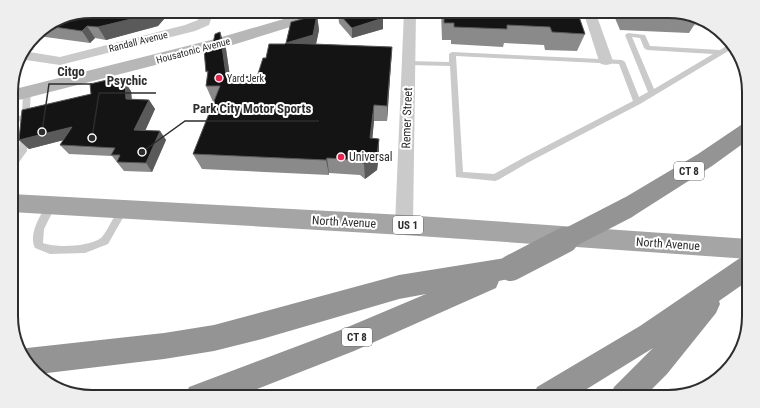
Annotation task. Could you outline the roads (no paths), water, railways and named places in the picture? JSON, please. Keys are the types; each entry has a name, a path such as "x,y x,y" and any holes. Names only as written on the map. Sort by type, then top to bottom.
{"highway":[{"name":"CT 8","path":"217,390 345,342 435,304 511,268 627,208 705,160 742,134"},
{"path":"33,361 164,346 214,338 399,287 511,268"},
{"path":"559,390 650,335 742,271"},
{"path":"631,390 658,364 724,284"}],"main road":[{"name":"Housatonic Avenue","path":"19,94 220,43 291,18"},
{"name":"North Avenue","path":"18,203 404,225 742,249"}],"street":[{"name":"Randall Avenue","path":"28,55 60,60 190,28 204,22 205,18"},
{"name":"Remer Street","path":"404,225 410,18"},
{"path":"591,18 606,61"}],"lane":[{"path":"687,24 698,24"},
{"path":"652,93 628,35 643,36 647,48 721,52"},
{"path":"637,102 622,62 452,54 459,175 495,178 539,153 637,102 728,48"},
{"path":"409,63 453,64"},
{"path":"18,157 23,151 26,117 19,94"},
{"path":"18,119 26,117"},
{"path":"18,152 23,151"},
{"path":"51,205 39,229 38,244 50,250 85,249 105,241 123,209"}],"place":[{"name":"Yard Jerk","path":"219,78"},
{"name":"Citgo","path":"42,132"},
{"name":"Psychic","path":"92,138"},
{"name":"Park City Motor Sports","path":"142,152"},
{"name":"Universal","path":"341,157"}]}
